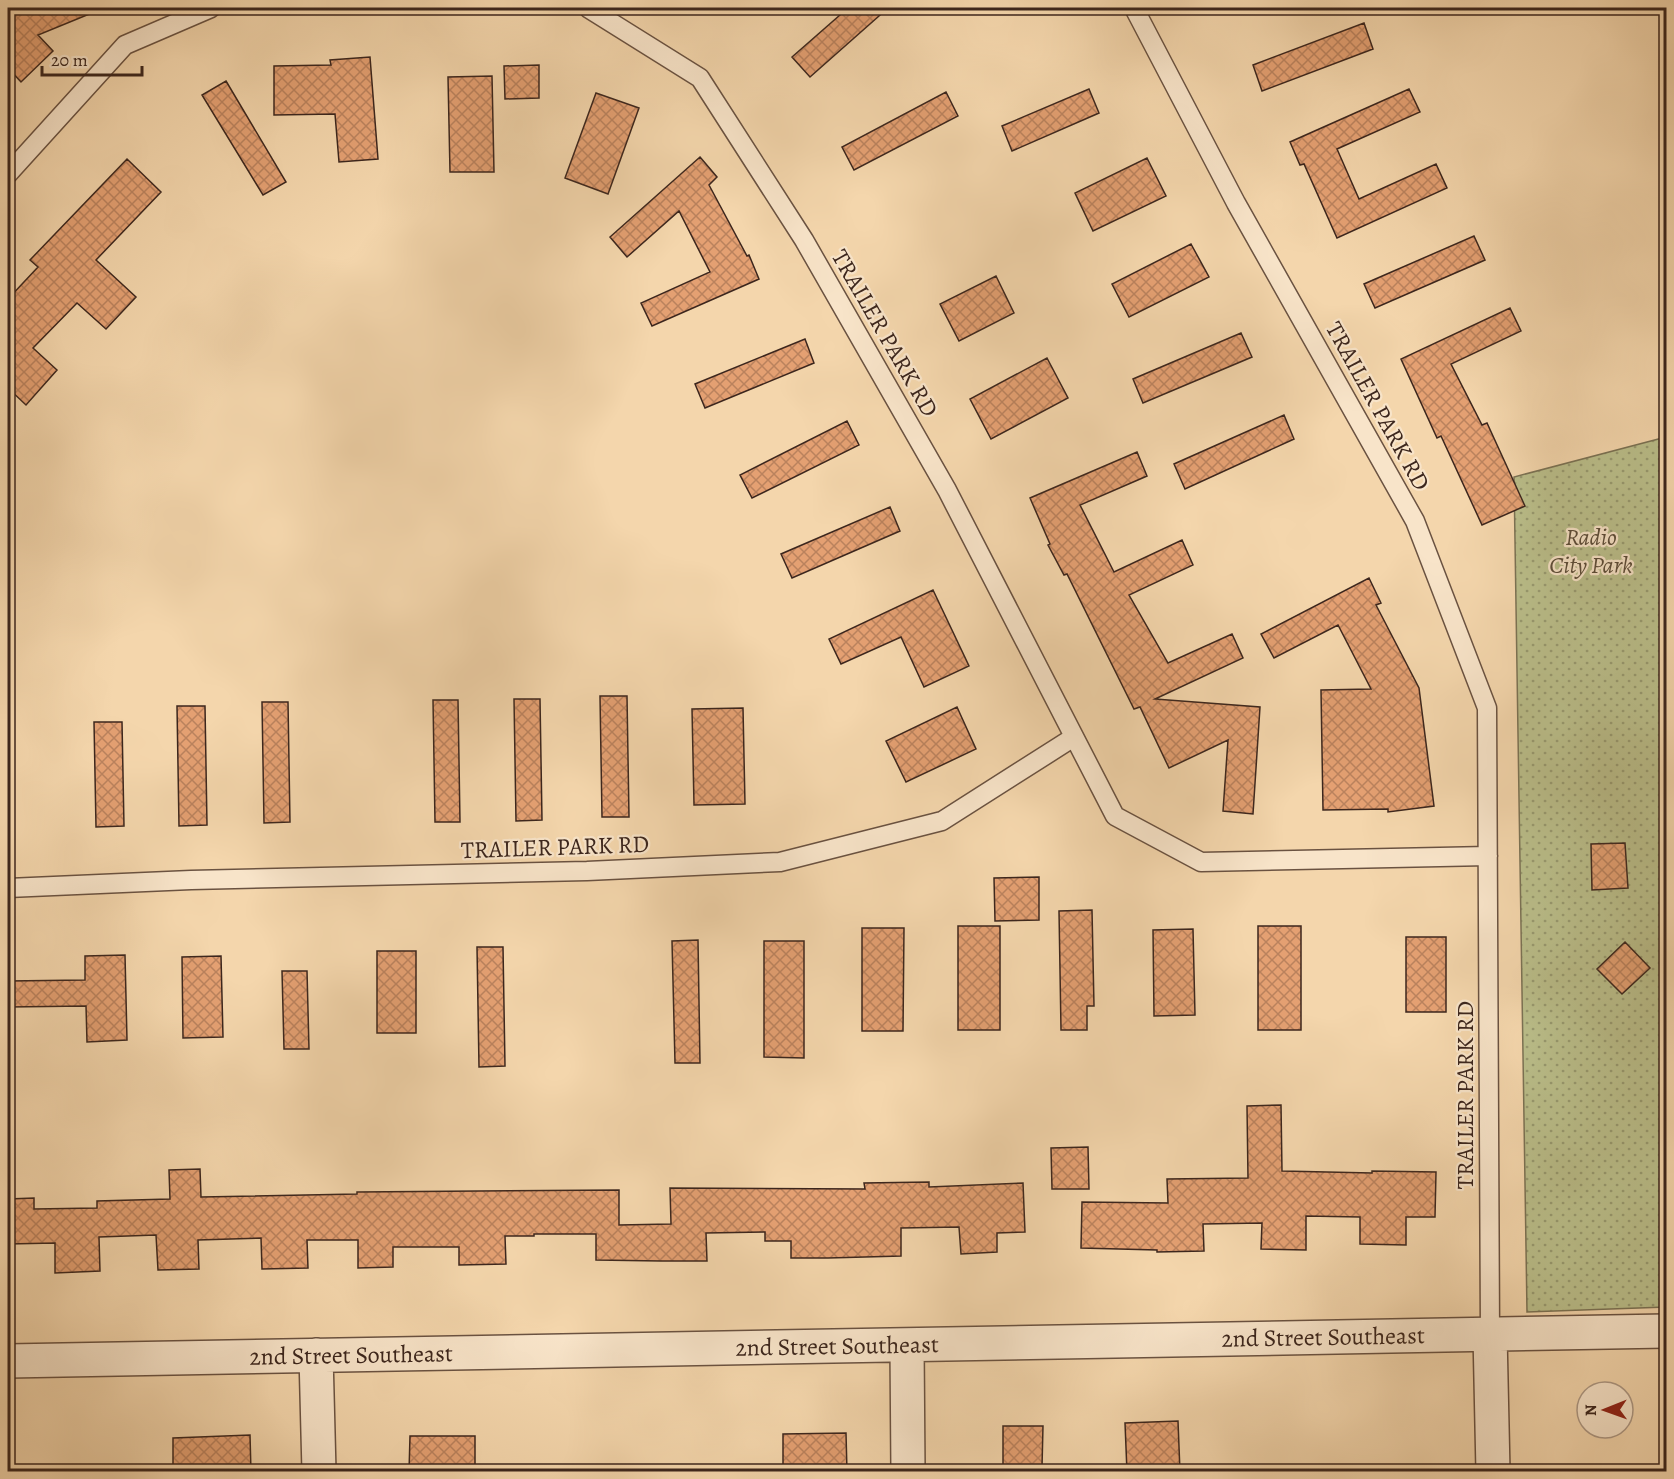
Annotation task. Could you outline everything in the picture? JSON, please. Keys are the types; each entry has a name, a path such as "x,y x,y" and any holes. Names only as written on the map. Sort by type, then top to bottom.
{"street":[{"name":"2nd Street Southeast","path":"8,1361 1666,1331"},
{"path":"1490,1334 1493,1472"},
{"path":"907,1345 908,1472"},
{"path":"316,1355 319,1472"}],"lane":[{"path":"8,174 125,45 211,8"},
{"name":"TRAILER PARK RD","path":"588,8 700,78 804,240 946,490 1115,816 1201,862 1488,856"},
{"name":"TRAILER PARK RD","path":"1134,8 1236,203 1415,521 1487,708 1490,1334"},
{"name":"TRAILER PARK RD","path":"8,888 191,880 587,871 780,862 942,821 1074,737"}],"green space":[{"name":"Radio City Park","path":"1666,437 1666,1307 1527,1312 1514,477"}],"building":[{"path":"8,8 104,8 38,35 53,51 21,82 8,68"},
{"path":"848,8 888,8 810,77 792,57"},
{"path":"1364,23 1373,49 1262,91 1253,65"},
{"path":"370,57 378,159 339,162 335,114 274,115 274,66 331,65 330,60"},
{"path":"539,65 539,98 505,99 504,66"},
{"path":"492,76 494,172 450,172 448,77"},
{"path":"226,81 286,182 263,195 202,95"},
{"path":"1089,89 1099,113 1012,151 1002,126"},
{"path":"1409,89 1420,112 1337,149 1359,199 1436,164 1447,188 1337,238 1304,164 1300,165 1290,142"},
{"path":"946,92 958,116 854,170 842,147"},
{"path":"596,93 639,108 608,194 565,178"},
{"path":"700,157 717,177 709,185 747,256 749,255 759,279 652,326 641,303 710,272 679,211 627,257 610,237"},
{"path":"1147,158 1166,196 1093,231 1075,193"},
{"path":"127,159 161,192 96,260 136,297 106,329 77,303 33,348 57,370 26,405 8,388 8,299 38,267 30,260"},
{"path":"1474,236 1485,260 1375,308 1364,284"},
{"path":"1191,244 1209,277 1129,317 1112,284"},
{"path":"996,276 1014,313 959,341 940,304"},
{"path":"1510,308 1521,331 1451,364 1482,425 1487,423 1525,506 1482,525 1441,436 1437,438 1401,359"},
{"path":"1241,333 1252,357 1143,403 1133,379"},
{"path":"805,339 814,363 705,408 695,384"},
{"path":"1047,358 1068,398 991,439 970,399"},
{"path":"1284,415 1294,439 1185,489 1174,464"},
{"path":"847,421 859,445 752,498 740,475"},
{"path":"1137,452 1147,476 1080,505 1114,572 1182,540 1193,565 1129,595 1168,663 1232,634 1243,658 1155,699 1260,707 1253,814 1223,811 1228,740 1169,768 1140,707 1134,709 1067,574 1064,575 1048,545 1050,544 1030,498"},
{"path":"890,507 900,531 792,578 781,554"},
{"path":"1369,578 1381,603 1376,605 1419,688 1434,806 1388,812 1388,809 1323,810 1321,690 1371,689 1338,625 1274,658 1261,634"},
{"path":"933,590 969,666 924,687 901,637 841,664 829,639"},
{"path":"600,696 627,696 629,817 602,817"},
{"path":"514,699 540,699 542,820 516,821"},
{"path":"433,700 458,700 460,822 435,822"},
{"path":"262,702 288,702 290,822 264,823"},
{"path":"177,706 205,706 207,825 179,826"},
{"path":"957,707 976,749 906,782 886,741"},
{"path":"743,708 745,804 694,805 692,709"},
{"path":"94,722 122,722 124,826 96,827"},
{"path":"1625,843 1628,888 1592,890 1591,844"},
{"path":"1039,877 1039,920 995,921 994,878"},
{"path":"1092,910 1094,1006 1087,1006 1087,1030 1061,1030 1059,911"},
{"path":"958,926 1000,926 1000,1030 958,1030"},
{"path":"1258,926 1301,926 1301,1030 1258,1030"},
{"path":"862,928 904,928 903,1031 862,1031"},
{"path":"1193,929 1195,1015 1154,1016 1153,930"},
{"path":"1406,937 1446,937 1446,1012 1406,1012"},
{"path":"698,940 700,1063 675,1063 672,941"},
{"path":"764,941 804,941 804,1058 764,1057"},
{"path":"1625,942 1650,968 1622,994 1597,969"},
{"path":"477,947 503,947 505,1066 479,1067"},
{"path":"377,951 416,951 416,1033 377,1033"},
{"path":"125,955 127,1040 87,1042 86,1006 8,1007 8,981 85,980 85,956"},
{"path":"221,956 223,1037 183,1038 182,957"},
{"path":"282,971 307,971 309,1049 284,1049"},
{"path":"1281,1105 1282,1171 1436,1172 1435,1217 1406,1217 1406,1245 1360,1244 1360,1217 1306,1216 1306,1250 1261,1249 1262,1223 1203,1224 1204,1251 1157,1252 1157,1250 1081,1248 1082,1202 1168,1203 1167,1179 1248,1178 1247,1106"},
{"path":"1088,1147 1089,1189 1052,1189 1051,1148"},
{"path":"200,1169 201,1197 357,1194 357,1192 619,1190 619,1225 671,1224 670,1188 865,1189 864,1183 929,1182 929,1187 1023,1183 1025,1232 997,1233 997,1252 961,1254 959,1227 901,1228 901,1256 828,1258 791,1258 791,1241 765,1241 765,1232 706,1233 707,1261 596,1260 596,1234 534,1234 534,1236 505,1236 506,1264 459,1265 459,1247 393,1247 393,1267 358,1268 358,1240 307,1240 308,1268 262,1269 261,1238 198,1240 199,1269 158,1270 156,1235 99,1237 100,1271 55,1273 55,1243 8,1244 8,1199 34,1198 34,1209 97,1208 97,1201 170,1199 169,1170"},
{"path":"1178,1421 1180,1472 1127,1472 1125,1423"},
{"path":"1003,1426 1043,1426 1042,1467 1003,1467"},
{"path":"846,1433 847,1472 783,1472 783,1434"},
{"path":"250,1435 251,1472 173,1472 173,1438"},
{"path":"410,1436 475,1436 475,1472 409,1472"}]}
